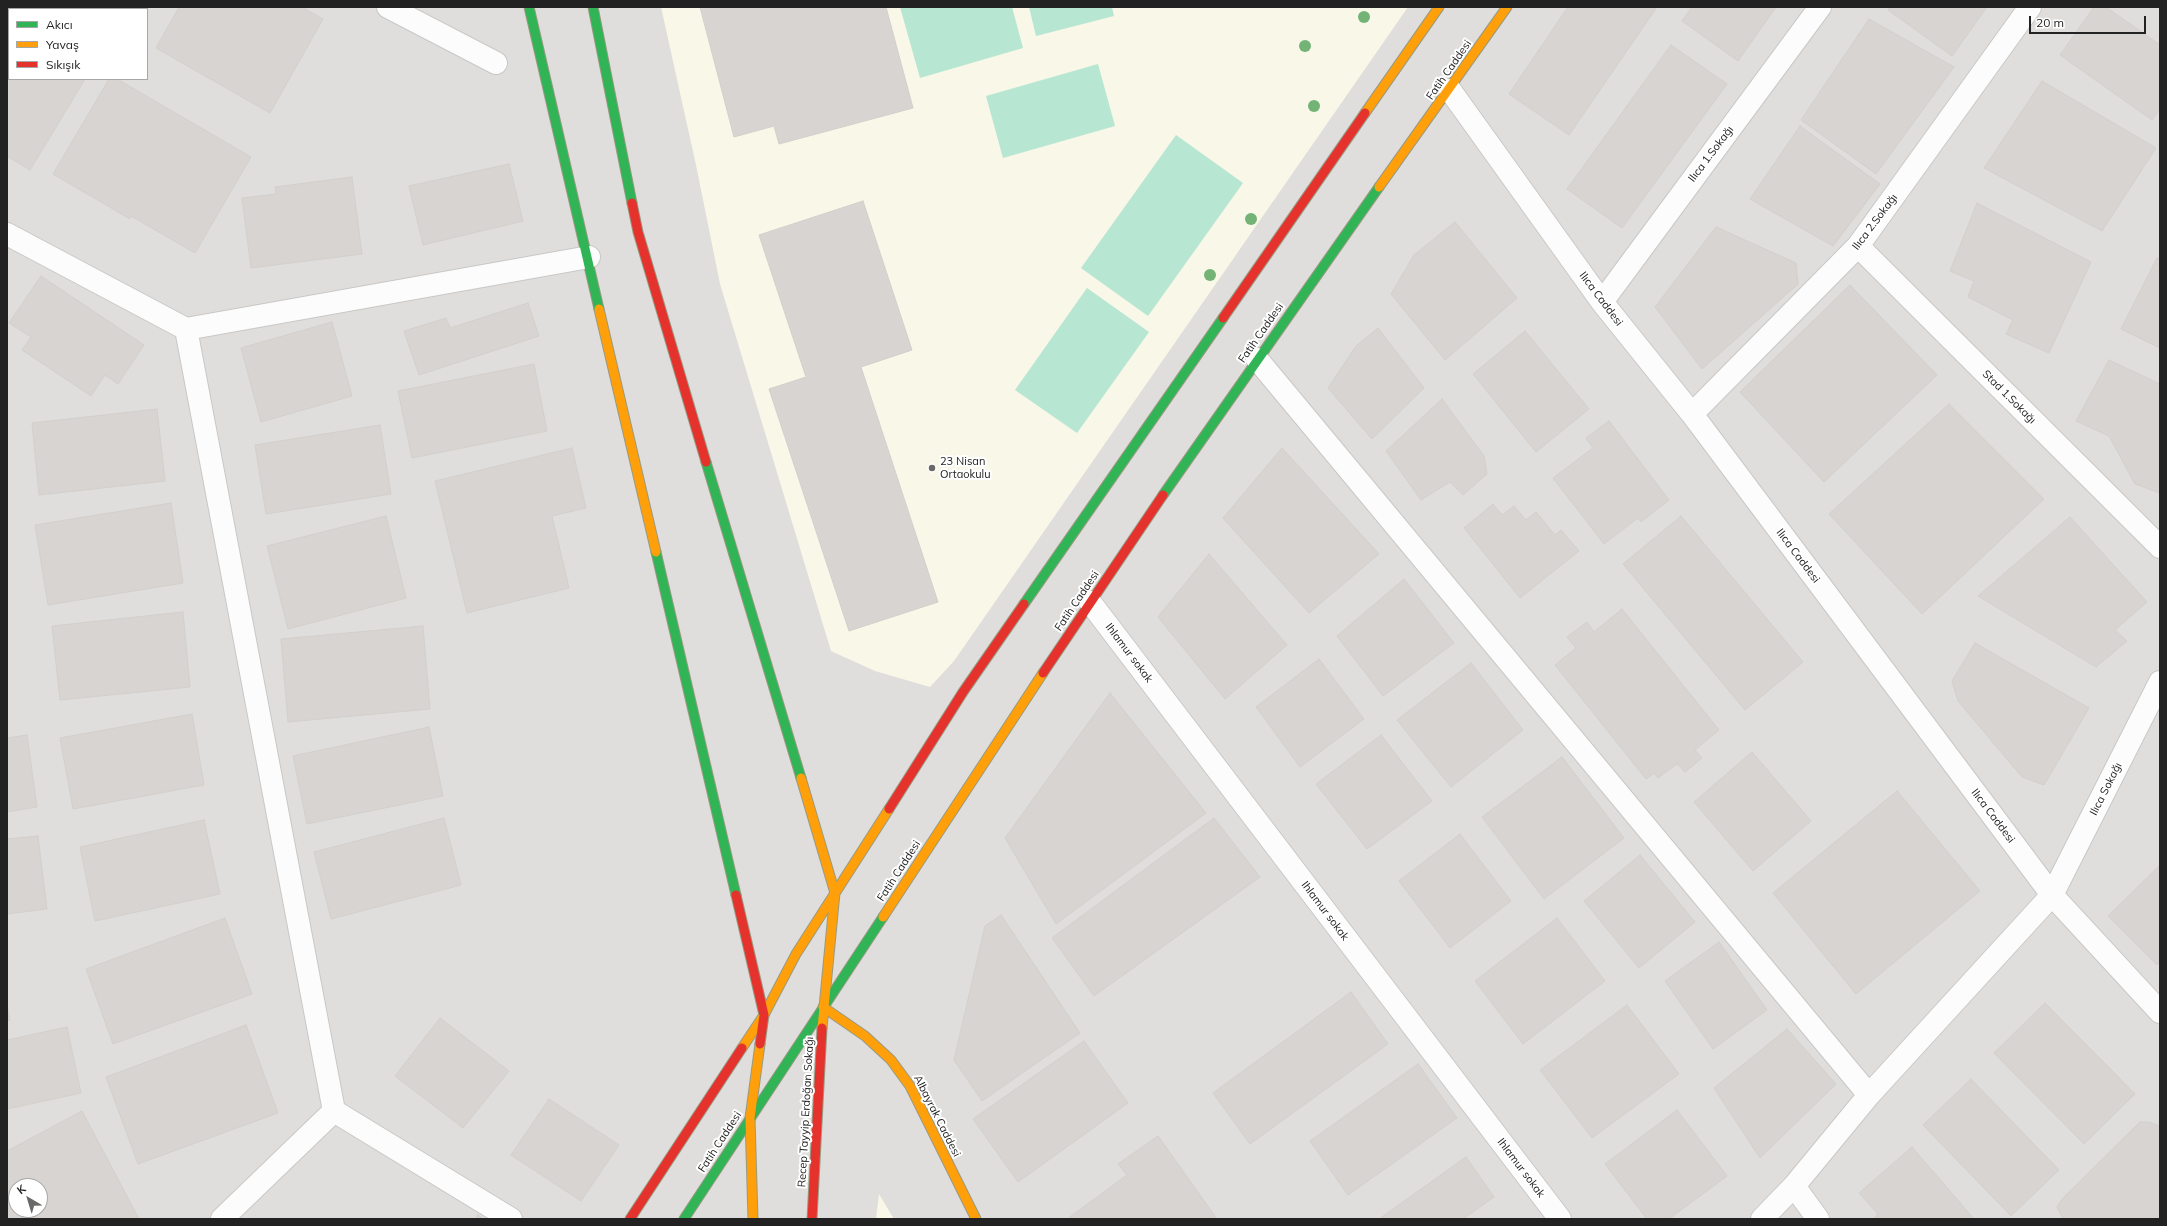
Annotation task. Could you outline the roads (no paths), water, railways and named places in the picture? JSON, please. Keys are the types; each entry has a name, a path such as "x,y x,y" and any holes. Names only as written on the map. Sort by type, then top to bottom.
{"main road":[{"path":"529,7 589,257 764,1015 750,1118 753,1219"},
{"path":"593,7 638,232 835,893"},
{"path":"630,1219 764,1015 796,954 963,692 1439,7"},
{"name":"Fatih Caddesi","path":"684,1219 1090,602 1257,359 1450,90 1507,7"},
{"name":"Recep Tayyip Erdoğan Sokağı","path":"812,1219 824,1007 835,893"},
{"name":"Albayrak Caddesi","path":"824,1007 865,1036 891,1060 910,1086 976,1219"}],"street":[{"path":"388,7 496,64"},
{"name":"Ilıca 1.Sokağı","path":"1602,302 1820,7"},
{"name":"Ilıca 2.Sokağı","path":"1692,414 1858,246 2030,7"},
{"name":"Ilıca Caddesi","path":"1450,90 1602,302 1692,414 2052,895 2160,1012"},
{"path":"7,234 186,329 589,257"},
{"name":"Stad 1.Sokağı","path":"1858,246 2160,547"},
{"path":"186,329 334,1111 511,1219"},
{"path":"1257,359 1869,1095"},
{"name":"Ihlamur sokak","path":"1090,602 1560,1219"},
{"name":"Ilıca Sokağı","path":"1762,1219 1794,1186 1869,1095 2052,895 2160,682"},
{"path":"222,1219 334,1111"},
{"path":"1794,1186 1818,1219"}],"place":[{"name":"23 Nisan Ortaokulu","path":"932,468"}]}
